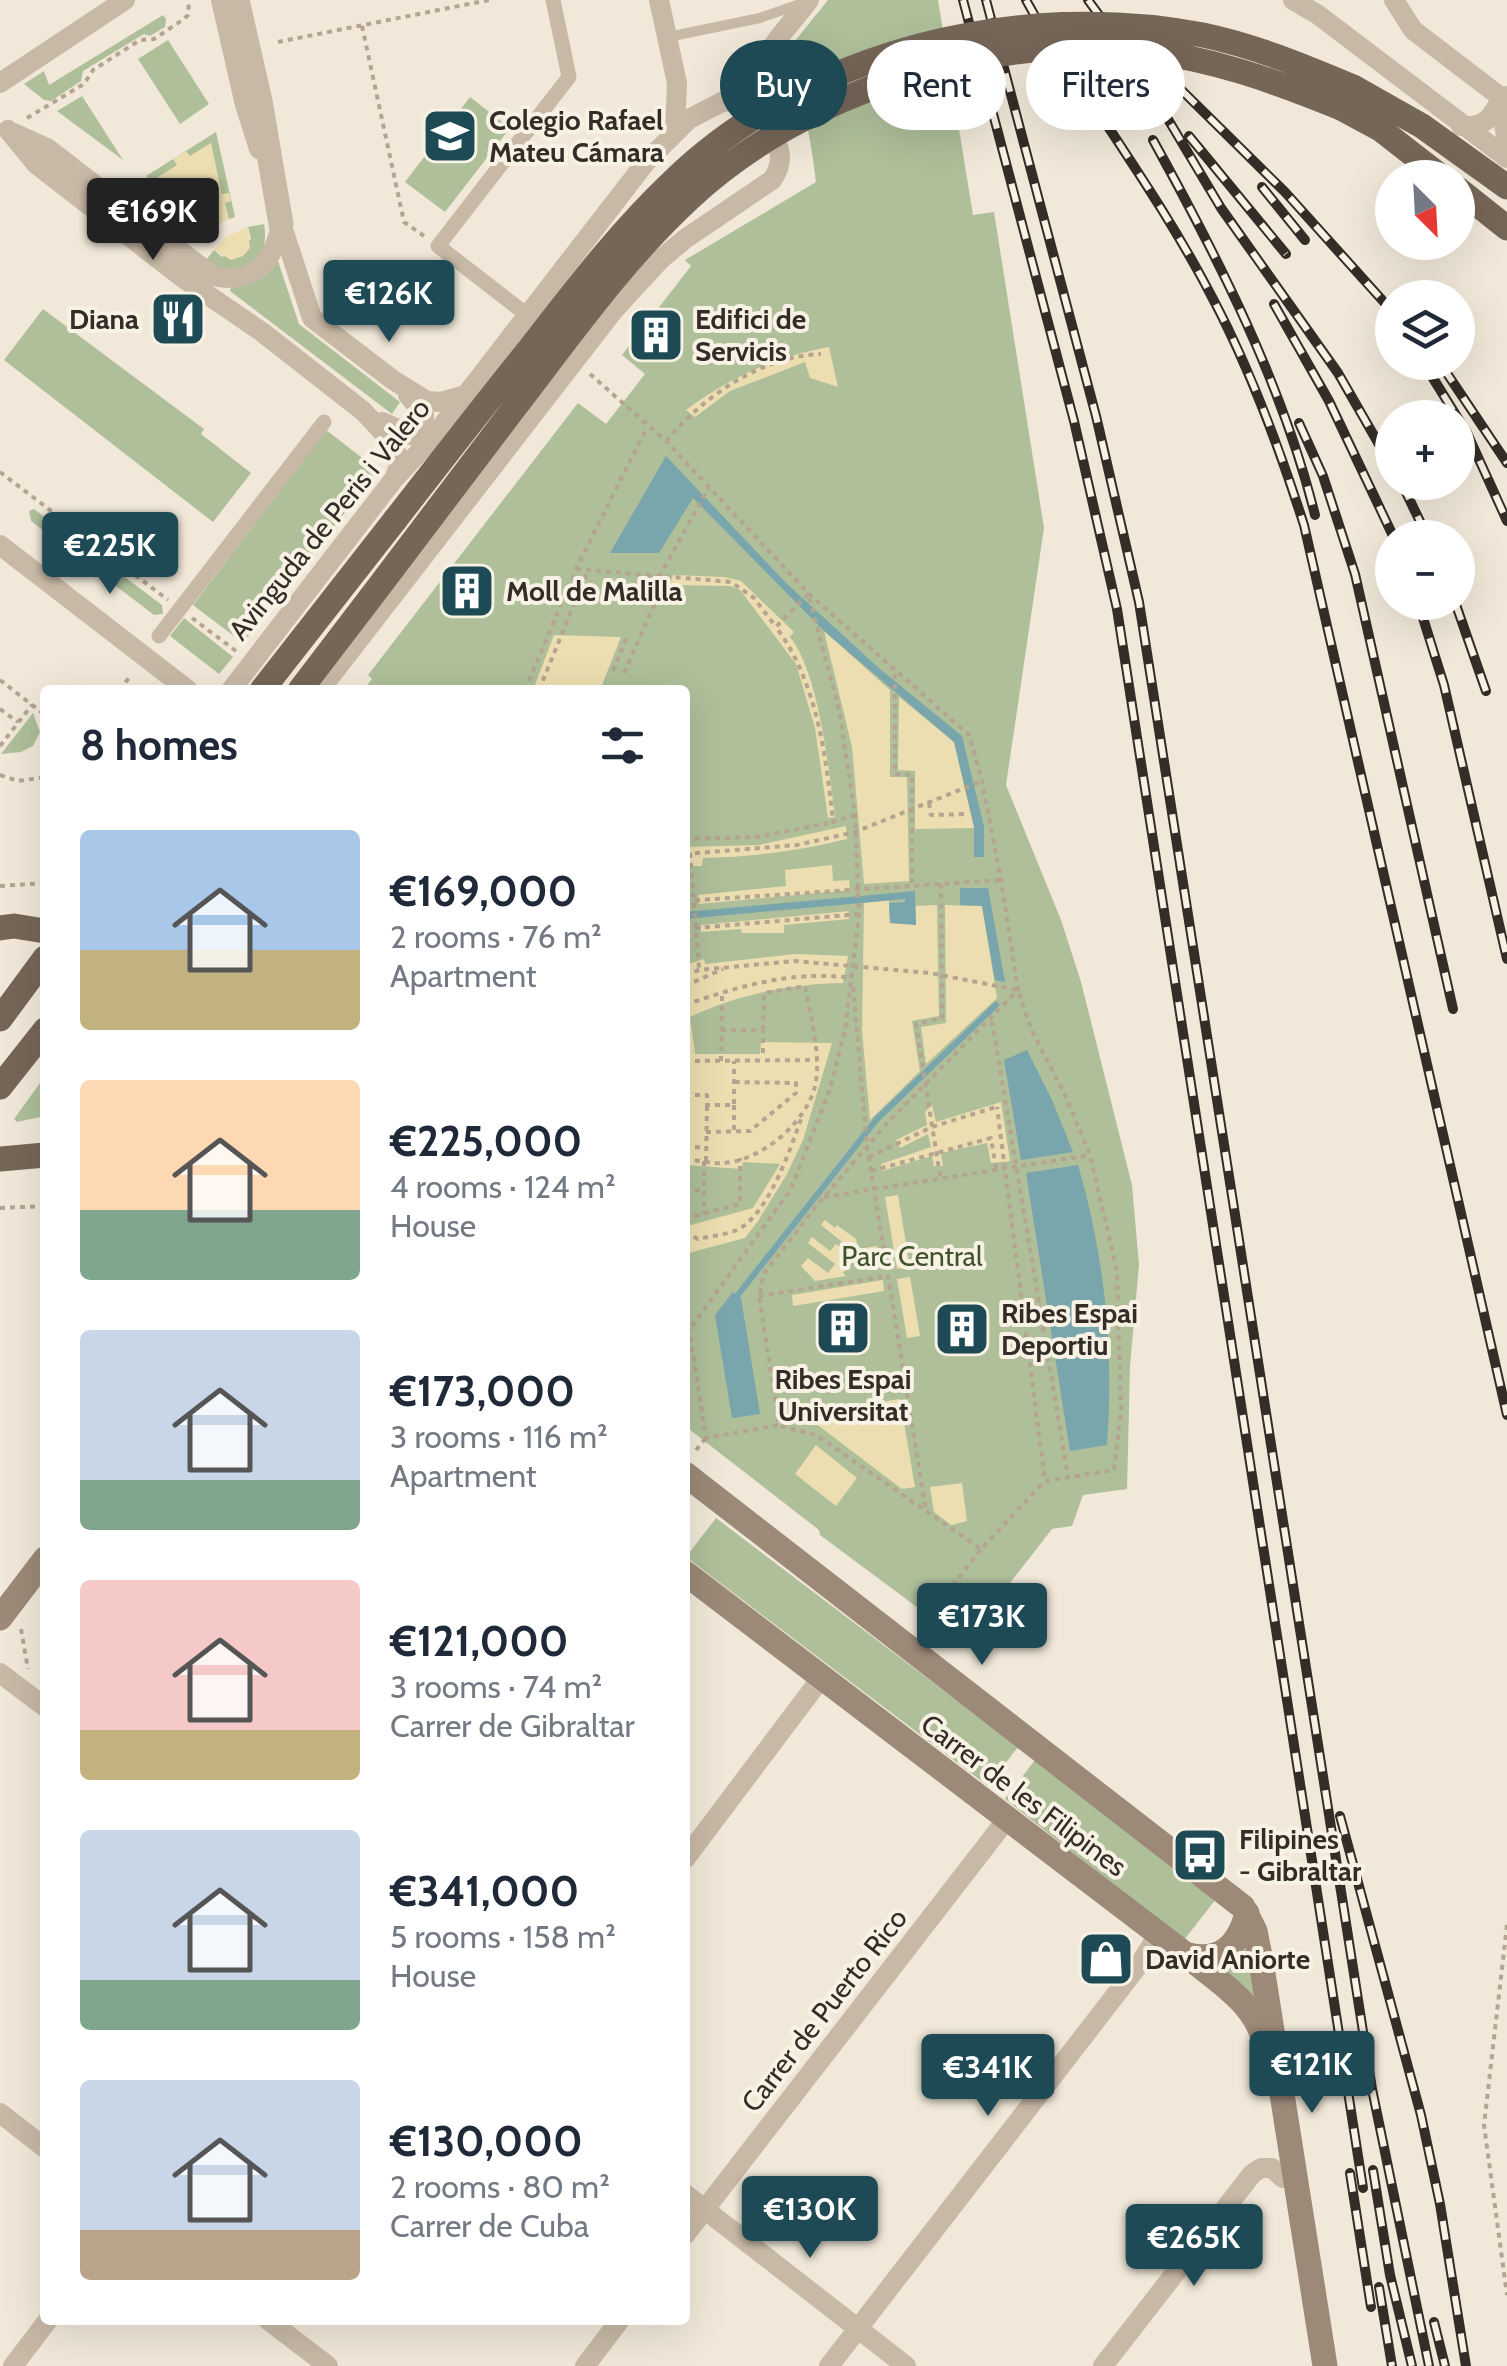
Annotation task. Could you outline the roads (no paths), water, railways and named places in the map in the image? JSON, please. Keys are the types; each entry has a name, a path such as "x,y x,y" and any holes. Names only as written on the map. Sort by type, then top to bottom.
{"main road":[{"name":"Avinguda de Peris i Valero","path":"266,685 604,252 676,178 778,104 842,73 923,44 1044,24 1155,28 1252,48 1347,98"},
{"path":"304,685 623,266 692,196 742,158 847,98 936,68 1014,52 1137,50 1254,73 1347,98 1422,126 1507,187"},
{"path":"1347,98 1420,160"},
{"path":"1475,203 1507,228"},
{"path":"0,928 40,931"},
{"path":"0,1020 40,965"},
{"path":"0,1087 40,1036"},
{"path":"0,1159 40,1155"},
{"name":"Carrer de les Filipines","path":"690,1485 1241,1906"},
{"path":"4,1613 40,1566"},
{"name":"Carrer de les Filipines","path":"690,1577 1185,1954 1247,2007 1258,2022 1264,2044 1313,2366"},
{"path":"1185,1954 1202,1958 1220,1955 1239,1938 1241,1906"},
{"path":"1241,1906 1255,1931 1261,1961 1324,2366"}],"street":[{"path":"2,81 125,0"},
{"path":"222,0 245,106 312,318 393,380 420,406 424,427 412,435 403,433 363,411"},
{"path":"237,0 260,101 274,193"},
{"path":"528,315 438,246 570,77 554,0"},
{"path":"659,0 677,83 675,131"},
{"path":"780,40 807,0"},
{"path":"1293,0 1507,158"},
{"path":"1394,0 1413,30 1505,101"},
{"path":"677,83 690,96 720,102"},
{"path":"1461,126 1482,125 1505,101"},
{"path":"1505,101 1507,143"},
{"name":"Avinguda de Peris i Valero","path":"236,685 394,480 435,435 591,229 675,131 688,119 720,103"},
{"path":"11,125 48,148 213,276 232,280 252,274 278,244 282,224"},
{"path":"11,125 36,164 363,411 394,444 400,464 394,480"},
{"path":"324,685 614,310 660,259 772,180 782,157 770,130"},
{"path":"393,380 427,400 441,402 466,394"},
{"path":"160,636 324,422"},
{"path":"0,545 182,685"},
{"path":"0,1673 40,1703"},
{"path":"690,1852 822,1678"},
{"name":"Carrer de Puerto Rico","path":"690,2229 1007,1819"},
{"path":"828,2366 1158,1935"},
{"path":"0,2114 40,2144"},
{"path":"1103,2366 1252,2174 1261,2168 1272,2168 1284,2178"},
{"path":"690,2198 906,2366"},
{"path":"13,2366 44,2325"},
{"path":"275,2325 328,2366"},
{"path":"585,2366 616,2325"}],"lane":[{"path":"667,38 786,11 807,0"}],"water":[{"path":"666,456 787,584 880,669 962,736 984,827 984,857 974,857 974,826 954,742 824,631 693,498 659,553 610,553"},
{"path":"960,888 988,888 1005,982 995,980 982,906 960,905"},
{"path":"915,891 916,925 890,923 889,903 905,899 690,919 690,912"},
{"path":"1027,1050 1073,1152 1021,1160 1004,1060"},
{"path":"1078,1165 1101,1269 1109,1409 1107,1445 1070,1451 1026,1173"},
{"path":"733,1292 741,1298 760,1414 732,1418 715,1315"}],"waterway":[{"path":"737,1296 877,1119 996,1005"}],"railway":[{"path":"963,0 1074,421 1117,609 1363,2188"},
{"path":"986,0 1096,416 1139,602 1372,2089 1429,2366"},
{"path":"1026,0 1048,40"},
{"path":"1088,0 1117,40"},
{"path":"1088,18 1100,40"},
{"path":"1185,94 1285,192 1375,292"},
{"path":"1110,130 1172,227 1227,326 1263,410 1304,525 1507,1415"},
{"path":"1174,130 1221,208 1338,373 1375,437"},
{"path":"1189,136 1286,254"},
{"path":"1153,140 1246,322 1285,417 1315,515"},
{"path":"1262,187 1305,240"},
{"path":"1274,304 1329,401 1385,520"},
{"path":"1434,380 1467,433 1507,521"},
{"path":"1451,380 1507,463"},
{"path":"1299,423 1323,476 1355,574 1453,1009"},
{"path":"1410,500 1419,520"},
{"path":"1424,620 1444,685 1507,959"},
{"path":"1461,620 1486,691"},
{"path":"1340,1816 1421,2115 1466,2366"},
{"path":"1373,2170 1390,2275 1412,2366"},
{"path":"1350,2173 1371,2307"},
{"path":"1379,2287 1392,2366"},
{"path":"1434,2322 1445,2366"}],"place":[{"name":"Colegio Rafael Mateu Cámara","path":"450,136"},
{"name":"Diana","path":"178,319"},
{"name":"Edifici de Servicis","path":"656,335"},
{"name":"Moll de Malilla","path":"467,591"},
{"name":"Ribes Espai Universitat","path":"843,1328"},
{"name":"Ribes Espai Deportiu","path":"962,1329"},
{"name":"Filipines - Gibraltar","path":"1200,1855"},
{"name":"David Aniorte","path":"1106,1959"}],"park label":[{"name":"Parc Central","path":"912,1256"}]}
